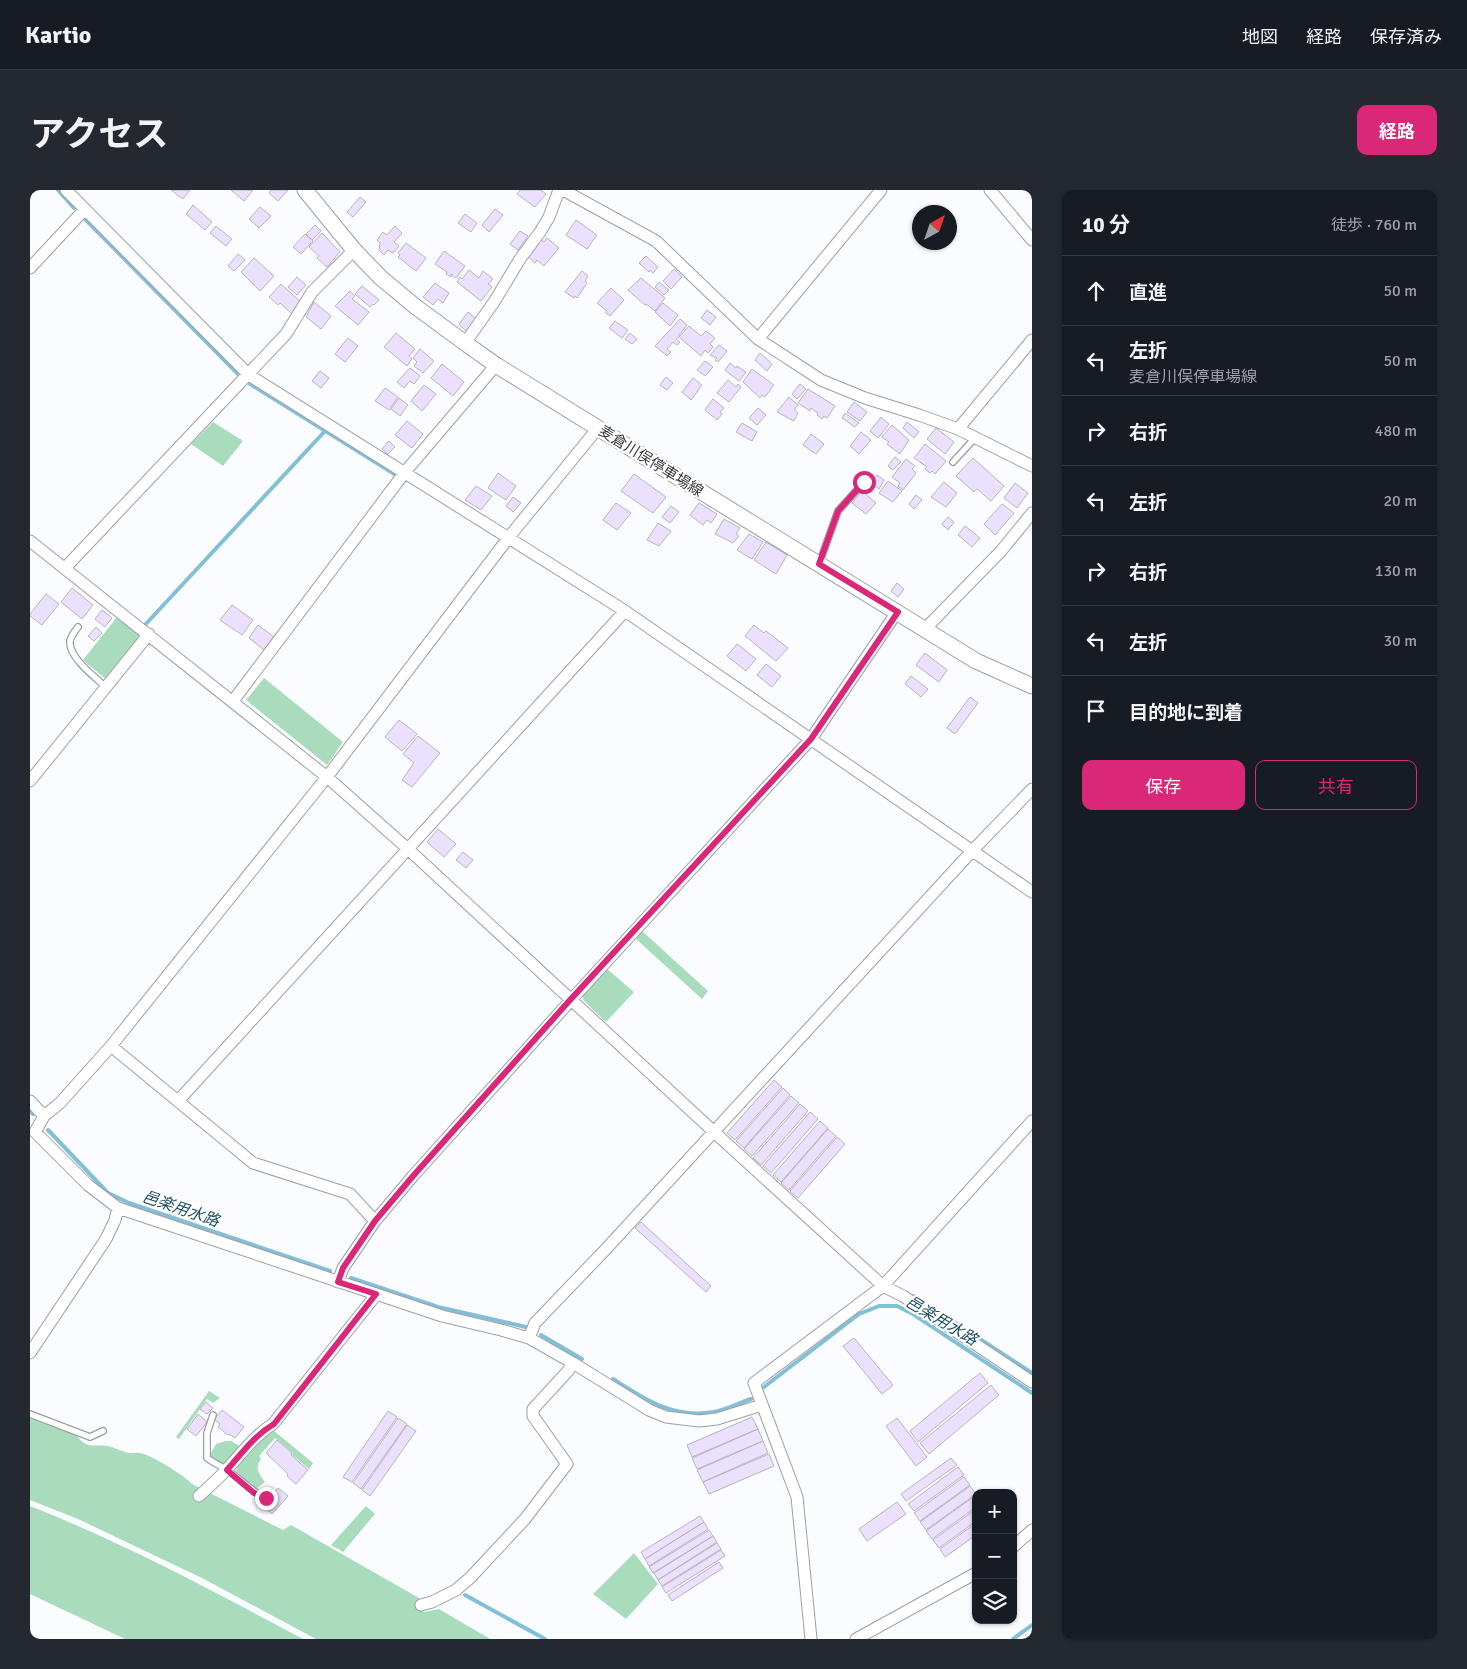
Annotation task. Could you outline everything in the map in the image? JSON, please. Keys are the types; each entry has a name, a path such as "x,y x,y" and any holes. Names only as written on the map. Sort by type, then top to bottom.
{"main road":[{"name":"麦倉川俣停車場線","path":"305,190 354,250 388,283 416,307 465,343 598,428 976,661 1032,686"}],"street":[{"path":"66,190 249,374 625,611 1032,892"},
{"path":"465,343 540,232 561,190 656,241 758,339 828,383 865,398 958,429 1032,466"},
{"path":"758,339 881,190"},
{"path":"990,190 1032,240"},
{"path":"30,268 85,209"},
{"path":"65,568 286,334 312,292 354,250"},
{"path":"958,429 1032,340"},
{"path":"233,701 405,472 496,364"},
{"path":"598,428 509,537 327,777 111,1046 60,1103 44,1116 35,1132 88,1185 118,1208 442,1316 529,1338 573,1362 649,1410 666,1417 699,1421 718,1419 762,1405"},
{"path":"925,629 1001,551 1032,513"},
{"path":"30,541 327,777 408,849 883,1286 903,1296 1032,1382"},
{"path":"178,1101 625,611"},
{"path":"338,1282 343,1268 375,1221 413,1176 570,1000 811,739 898,612"},
{"path":"30,781 149,634"},
{"path":"529,1338 535,1323 606,1249 1032,788"},
{"path":"111,1046 252,1162 350,1194 375,1221"},
{"path":"30,1101 44,1116"},
{"path":"811,1639 797,1497 754,1383 883,1286 1032,1121"},
{"path":"30,1354 106,1239 115,1220 118,1208"},
{"path":"199,1496 227,1470 254,1439 274,1424 376,1294"},
{"path":"421,1605 432,1602 456,1590 470,1578 525,1519 567,1464 533,1416 533,1409 568,1371 573,1362"},
{"path":"1017,1543 1032,1530"},
{"path":"856,1639 972,1574"}],"lane":[{"path":"953,462 975,438"},
{"path":"819,564 838,511 864,482"},
{"path":"78,627 70,641 70,648 82,666 106,687"},
{"path":"30,1414 90,1437 103,1430"},
{"path":"213,1415 207,1434 207,1458 227,1470 254,1493 266,1498"}],"green space":[{"path":"213,422 243,441 223,466 191,444"},
{"path":"117,617 141,636 108,681 83,660"},
{"path":"264,678 343,742 327,765 246,700"},
{"path":"642,931 708,991 702,999 636,939"},
{"path":"607,969 634,992 606,1022 583,1000 583,995"},
{"path":"209,1391 220,1398 213,1403 207,1399 179,1439 176,1437"},
{"path":"30,1417 76,1435 87,1445 110,1447 152,1457 176,1471 192,1484 283,1530 291,1525 419,1598 418,1607 424,1612 439,1609 490,1639 316,1639 202,1578 78,1519 30,1500"},
{"path":"273,1430 313,1463 309,1469 275,1438 259,1456 261,1459 258,1471 265,1482 257,1488 250,1486 236,1471 237,1467"},
{"path":"231,1441 239,1446 225,1464 211,1457 211,1453 216,1444"},
{"path":"30,1506 134,1552 303,1639 125,1639 30,1594"},
{"path":"366,1506 375,1514 343,1552 331,1545"},
{"path":"634,1553 658,1584 626,1619 593,1594"}],"building":[{"path":"171,190 190,190 183,199"},
{"path":"231,190 253,190 244,201"},
{"path":"271,190 288,190 278,201 269,193"},
{"path":"520,190 541,190 546,194 535,207 517,194"},
{"path":"360,197 366,202 353,217 347,212"},
{"path":"193,205 212,222 205,230 186,214"},
{"path":"260,207 271,216 259,228 249,219"},
{"path":"495,209 503,215 489,232 482,225"},
{"path":"465,214 477,223 471,232 458,223"},
{"path":"576,220 597,235 587,249 566,235"},
{"path":"315,225 321,231 312,240 306,234"},
{"path":"216,226 232,239 226,246 210,233"},
{"path":"395,226 402,233 394,242 399,246 393,253 388,250 384,255 379,250 380,243 377,240 383,232 387,235"},
{"path":"520,231 528,236 518,250 510,244"},
{"path":"322,233 340,252 327,267 309,247"},
{"path":"305,234 313,241 301,254 293,247"},
{"path":"547,238 559,248 544,266 537,260 535,263 527,256 541,239 544,242"},
{"path":"406,243 426,258 416,271 398,257 400,255 398,253"},
{"path":"444,251 465,266 456,278 451,274 451,277 446,274 447,272 435,264"},
{"path":"238,254 245,260 234,271 228,266"},
{"path":"646,256 658,267 653,273 650,270 649,272 639,263"},
{"path":"254,258 274,276 260,291 241,272"},
{"path":"674,269 682,277 671,289 663,281"},
{"path":"469,270 479,278 483,271 493,279 488,284 492,287 481,301 457,282"},
{"path":"582,271 588,276 585,281 587,283 577,298 575,296 574,298 565,292"},
{"path":"297,277 306,285 297,295 288,287"},
{"path":"641,278 665,298 655,311 628,290"},
{"path":"659,282 669,290 664,295 655,287"},
{"path":"435,283 449,293 443,303 438,299 433,305 423,297"},
{"path":"281,284 302,303 292,314 280,303 278,305 269,297"},
{"path":"362,286 379,300 370,307 355,294"},
{"path":"611,288 624,300 610,316 597,303"},
{"path":"350,291 355,296 352,299 369,312 358,325 335,306"},
{"path":"314,302 331,316 321,329 306,317"},
{"path":"663,303 678,315 670,326 655,312"},
{"path":"707,310 716,317 710,325 701,318"},
{"path":"468,312 476,319 466,331 459,324"},
{"path":"680,319 687,325 676,339 680,342 677,345 673,342 667,349 671,352 667,356 655,346"},
{"path":"615,321 628,330 622,338 609,328"},
{"path":"689,326 701,336 706,331 715,338 710,344 713,347 708,353 705,350 701,356 679,337"},
{"path":"396,333 415,349 409,356 412,359 407,366 384,347"},
{"path":"630,333 637,339 632,344 625,339"},
{"path":"348,338 358,346 345,362 335,354"},
{"path":"719,345 727,351 718,362 715,360 717,358 710,355"},
{"path":"420,349 434,361 423,373 414,366 417,362 413,358"},
{"path":"760,353 772,364 767,371 755,360"},
{"path":"705,361 713,367 705,376 697,370"},
{"path":"730,363 746,372 739,381 725,370"},
{"path":"442,364 464,382 453,396 431,378"},
{"path":"410,368 420,376 414,384 410,381 404,388 397,382"},
{"path":"752,369 774,385 765,397 762,395 760,398 743,382"},
{"path":"320,371 329,378 321,388 312,381"},
{"path":"666,377 673,383 667,390 660,385"},
{"path":"693,378 702,385 691,400 682,392"},
{"path":"728,380 736,387 738,384 741,387 729,402 717,393"},
{"path":"800,384 806,389 797,399 792,394"},
{"path":"424,385 436,394 422,411 411,401"},
{"path":"385,388 398,397 389,410 375,401"},
{"path":"808,389 835,406 827,418 824,416 822,419 811,408 810,411 798,403"},
{"path":"789,397 798,405 794,410 798,413 794,421 777,412"},
{"path":"399,398 408,405 400,416 391,409"},
{"path":"713,399 724,408 717,420 705,410"},
{"path":"854,402 867,412 860,421 847,412"},
{"path":"758,408 766,415 757,425 749,418"},
{"path":"845,413 859,423 855,427 842,418"},
{"path":"881,417 889,424 878,438 870,431"},
{"path":"407,421 423,434 412,448 395,435"},
{"path":"907,422 919,432 914,438 903,428"},
{"path":"742,423 757,432 752,441 736,432"},
{"path":"892,425 909,440 900,454 887,444 889,442 882,437"},
{"path":"936,428 954,442 945,454 927,439"},
{"path":"861,432 871,440 859,454 850,446"},
{"path":"811,434 824,444 816,454 803,445"},
{"path":"389,441 395,447 388,454 382,449"},
{"path":"925,444 946,461 935,474 932,471 930,473 925,469 927,467 914,458"},
{"path":"895,457 901,462 893,470 888,466"},
{"path":"973,458 1004,486 991,501 977,489 974,492 956,476"},
{"path":"906,459 915,466 912,469 916,473 903,490 898,486 900,483 892,477"},
{"path":"498,473 516,486 506,500 488,488"},
{"path":"634,474 666,497 653,513 621,491"},
{"path":"877,475 884,480 879,489 871,483"},
{"path":"888,481 902,491 893,502 879,493"},
{"path":"944,482 957,493 946,507 931,497"},
{"path":"1015,483 1028,493 1017,508 1004,498"},
{"path":"476,486 492,496 481,510 465,500"},
{"path":"862,491 876,503 866,514 852,503"},
{"path":"916,495 922,500 914,509 909,504"},
{"path":"513,497 521,503 513,512 506,506"},
{"path":"616,503 631,513 617,530 603,520"},
{"path":"699,503 717,514 711,523 707,520 703,525 690,515"},
{"path":"1002,504 1014,513 995,535 984,524"},
{"path":"671,506 679,512 670,523 662,517"},
{"path":"948,517 954,522 948,530 942,524"},
{"path":"724,519 740,528 736,534 739,536 733,543 715,534"},
{"path":"658,523 671,531 659,546 647,540"},
{"path":"965,526 980,538 972,547 958,535"},
{"path":"749,534 763,542 752,559 737,550"},
{"path":"766,542 787,555 776,574 754,560"},
{"path":"897,583 904,589 898,597 891,591"},
{"path":"72,588 93,605 82,619 61,602"},
{"path":"46,594 59,604 42,625 30,614"},
{"path":"232,605 253,620 242,635 220,620"},
{"path":"102,610 112,618 105,627 95,619"},
{"path":"258,625 274,637 264,650 249,638"},
{"path":"754,625 764,633 766,631 788,648 776,661 745,636"},
{"path":"96,627 102,633 94,641 88,636"},
{"path":"737,644 756,659 746,671 727,656"},
{"path":"925,653 947,670 939,682 916,665"},
{"path":"766,664 781,676 772,687 757,675"},
{"path":"911,676 928,689 921,697 905,684"},
{"path":"970,697 978,703 955,734 947,728"},
{"path":"399,720 417,734 402,751 385,737"},
{"path":"418,736 440,753 412,787 402,780 414,763 403,754"},
{"path":"438,829 456,844 444,857 427,842"},
{"path":"463,852 473,860 466,868 456,860"},
{"path":"774,1080 782,1087 735,1140 727,1133"},
{"path":"783,1088 790,1095 744,1148 736,1141"},
{"path":"791,1096 799,1103 752,1156 744,1149"},
{"path":"800,1104 808,1111 761,1165 753,1158"},
{"path":"810,1112 818,1119 771,1173 763,1166"},
{"path":"820,1121 828,1128 781,1182 773,1175"},
{"path":"828,1129 836,1136 789,1190 781,1183"},
{"path":"837,1137 845,1144 798,1198 790,1191"},
{"path":"641,1222 711,1286 706,1292 635,1228"},
{"path":"854,1338 893,1385 882,1394 843,1346"},
{"path":"980,1373 988,1383 918,1442 910,1431"},
{"path":"991,1385 999,1395 929,1454 920,1443"},
{"path":"206,1402 213,1408 207,1414 200,1409"},
{"path":"222,1410 244,1427 235,1438 218,1427 220,1424 214,1419"},
{"path":"388,1411 397,1417 352,1482 343,1477"},
{"path":"198,1414 207,1422 196,1436 187,1429"},
{"path":"752,1417 758,1429 692,1457 687,1445"},
{"path":"398,1418 407,1424 361,1489 353,1483"},
{"path":"897,1418 927,1457 916,1466 886,1426"},
{"path":"407,1425 416,1431 370,1496 362,1490"},
{"path":"758,1429 763,1441 697,1469 692,1458"},
{"path":"277,1440 308,1470 296,1484 266,1453"},
{"path":"763,1441 768,1453 703,1482 697,1470"},
{"path":"769,1454 774,1466 709,1494 703,1482"},
{"path":"951,1458 957,1465 906,1501 901,1494"},
{"path":"958,1467 964,1475 914,1511 908,1504"},
{"path":"964,1477 970,1485 920,1521 914,1513"},
{"path":"970,1486 972,1489 972,1497 926,1530 920,1522"},
{"path":"278,1488 288,1496 272,1514 263,1506"},
{"path":"972,1498 972,1510 932,1539 926,1531"},
{"path":"897,1502 906,1514 867,1541 859,1529"},
{"path":"972,1512 972,1524 939,1548 933,1540"},
{"path":"700,1516 704,1522 645,1559 641,1552"},
{"path":"704,1522 708,1529 649,1566 645,1559"},
{"path":"972,1526 972,1538 945,1557 940,1549"},
{"path":"709,1530 713,1536 653,1573 649,1567"},
{"path":"713,1536 717,1542 658,1580 654,1573"},
{"path":"717,1543 721,1549 662,1586 658,1580"},
{"path":"721,1550 725,1556 666,1593 662,1587"},
{"path":"719,1562 723,1568 672,1601 668,1595"}],"waterway":[{"path":"58,190 74,208"},
{"path":"85,219 238,374"},
{"path":"250,384 396,475"},
{"path":"144,626 325,431"},
{"name":"邑楽用水路","path":"30,1111 33,1114"},
{"name":"邑楽用水路","path":"48,1130 108,1193 129,1203 330,1271"},
{"name":"邑楽用水路","path":"351,1278 438,1307 526,1327"},
{"path":"914,1296 1032,1373"},
{"name":"邑楽用水路","path":"764,1387 859,1314 879,1306 897,1306 913,1314 1032,1393"},
{"name":"邑楽用水路","path":"541,1335 582,1359"},
{"name":"邑楽用水路","path":"613,1379 649,1401 686,1413 714,1412 751,1399"},
{"path":"465,1595 545,1639"},
{"path":"1013,1639 1032,1625"}],"route":[{"path":"266,1498 254,1493 227,1470 254,1439 274,1424 376,1294 338,1282 343,1268 375,1221 570,1000 811,739 898,612 819,564 838,511 864,482"}]}
